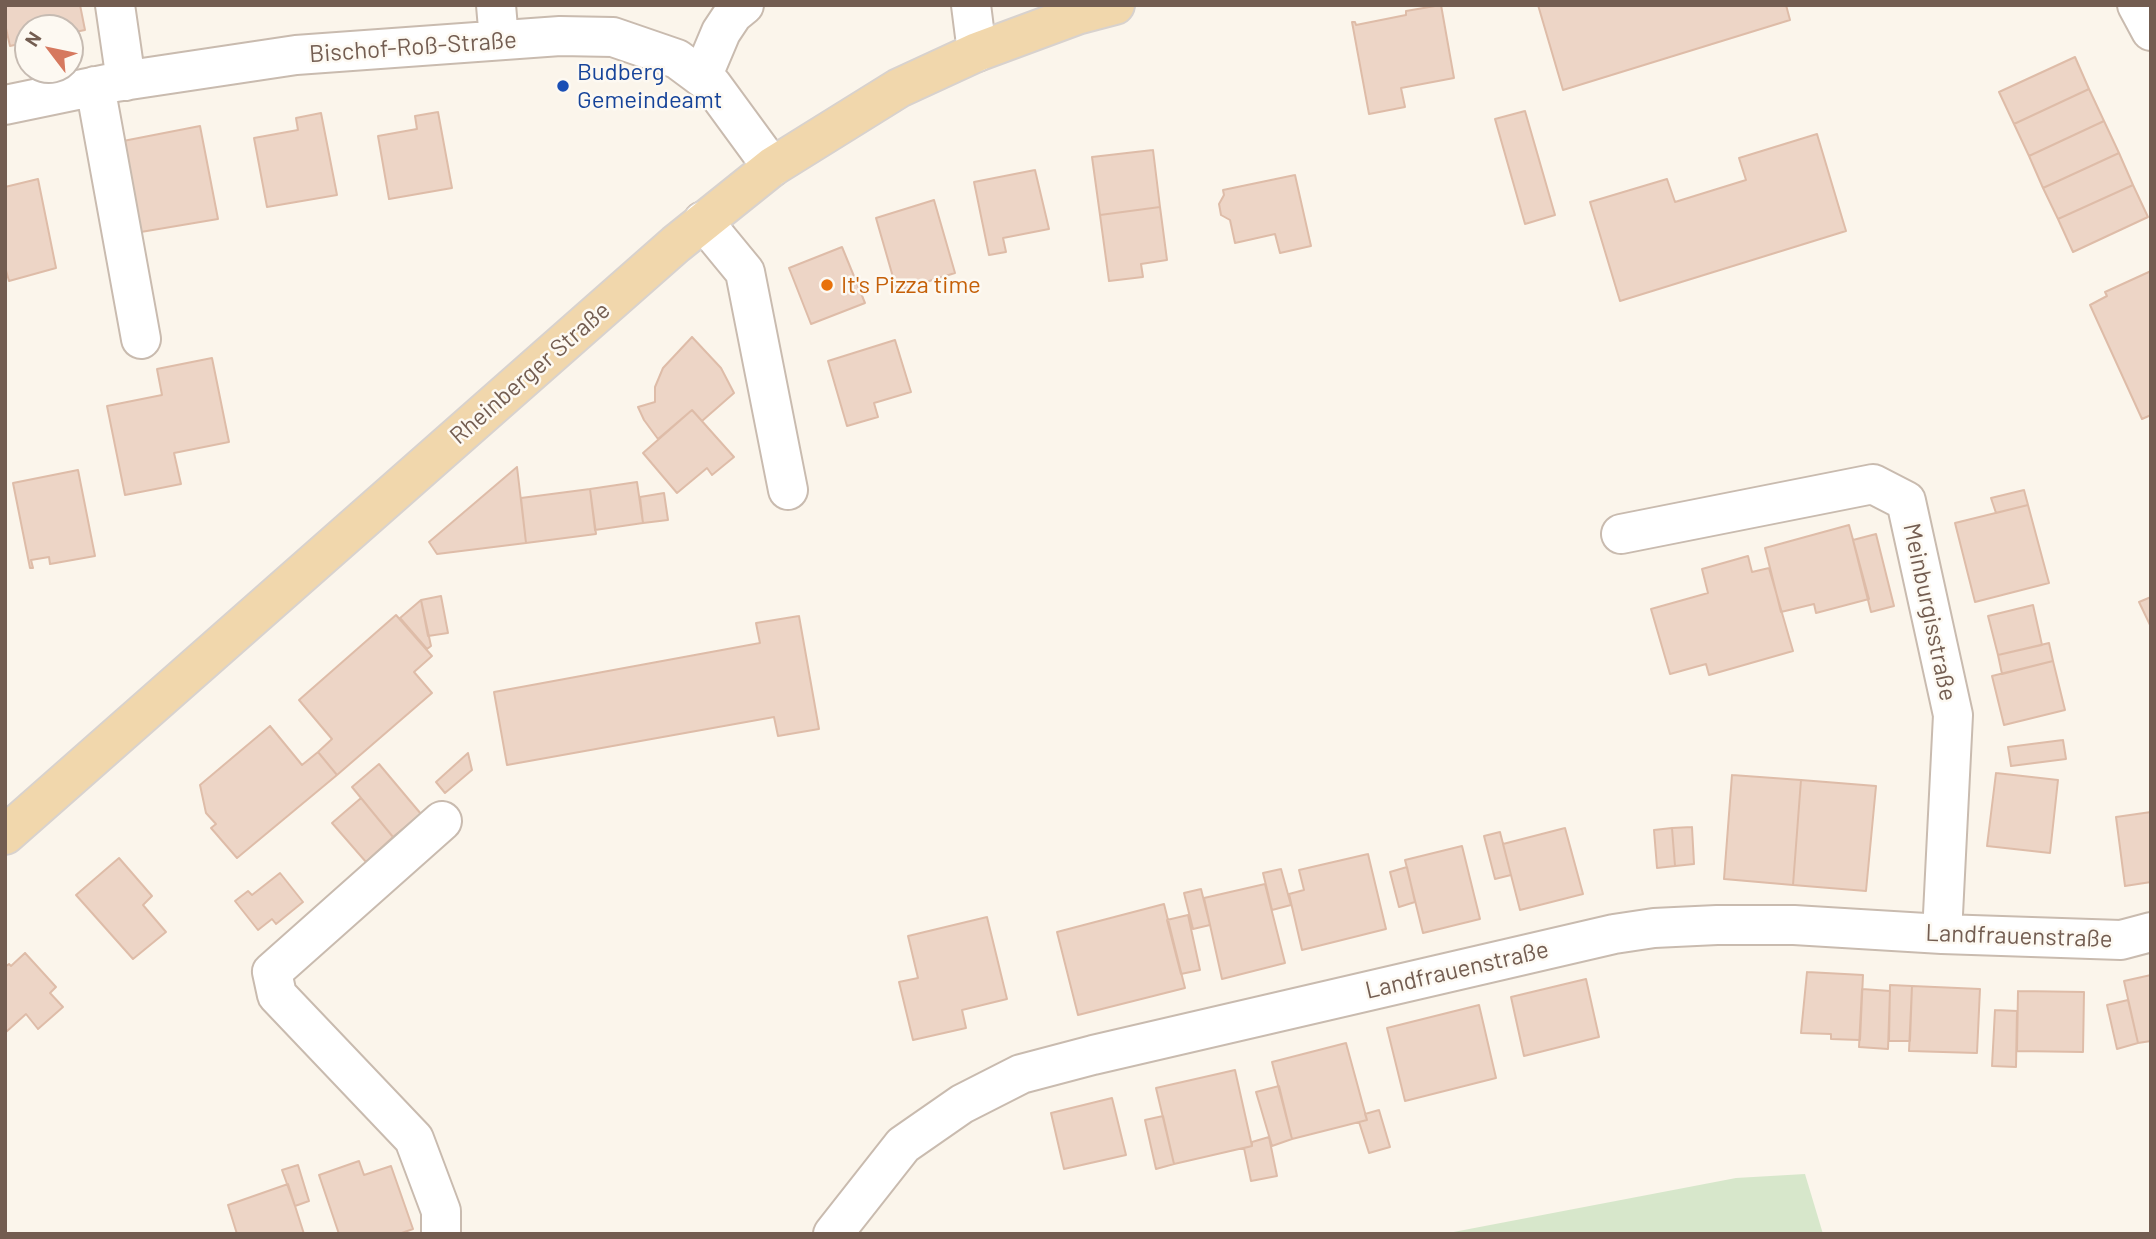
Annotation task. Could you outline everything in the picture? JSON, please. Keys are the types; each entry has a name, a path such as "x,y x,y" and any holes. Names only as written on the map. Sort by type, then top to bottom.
{"main road":[{"name":"Rheinberger Straße","path":"5,835 703,221 772,167 899,88 977,52 1077,15 1115,5"}],"street":[{"path":"116,5 111,83 141,339"},
{"path":"971,5 977,52"},
{"path":"2137,5 2151,31"},
{"path":"702,77 721,32 736,8"},
{"name":"Bischof-Roß-Straße","path":"5,105 111,83 497,23 560,36 613,37 677,59 712,85 772,167"},
{"path":"703,221 745,272 788,490"},
{"name":"Meinburgisstraße","path":"1621,534 1873,484 1906,501 1953,715 1942,934"},
{"path":"441,1234 441,1211 414,1139 278,995 272,972 442,821"},
{"name":"Landfrauenstraße","path":"833,1234 903,1145 962,1104 1021,1074 1614,934 1692,926 1794,925 1942,934 2120,940 2151,932"}],"green space":[{"path":"1805,1174 1823,1234 1443,1234 1736,1178"}],"building":[{"path":"5,5 80,5 82,14 14,14 14,45 10,46 5,24"},
{"path":"1441,5 1454,78 1401,88 1405,107 1369,114 1352,22 1356,25 1406,15 1406,11"},
{"path":"1538,5 1786,5 1790,20 1563,90"},
{"path":"2075,57 2089,89 2014,124 1999,92"},
{"path":"2089,89 2104,121 2029,156 2014,124"},
{"path":"1525,111 1555,215 1525,224 1495,119"},
{"path":"438,112 452,188 389,199 378,136 417,129 415,116"},
{"path":"321,113 337,195 267,207 254,138 298,130 296,118"},
{"path":"2104,121 2119,153 2043,188 2029,156"},
{"path":"200,126 218,219 135,233 118,142"},
{"path":"1817,134 1846,231 1620,301 1590,202 1667,179 1675,202 1746,180 1739,158"},
{"path":"1153,150 1160,207 1100,215 1092,157"},
{"path":"2119,153 2133,185 2058,219 2043,188"},
{"path":"1035,170 1049,229 1003,238 1006,252 989,255 974,182"},
{"path":"1295,175 1311,246 1280,253 1275,234 1235,243 1230,220 1221,215 1219,204 1224,195 1223,190"},
{"path":"38,179 56,268 9,281 5,267 5,187"},
{"path":"2133,185 2148,217 2073,252 2058,219"},
{"path":"934,200 955,273 897,291 876,218"},
{"path":"1160,207 1167,260 1141,264 1143,277 1109,281 1100,215"},
{"name":"It's Pizza time","path":"842,247 865,303 811,324 789,268"},
{"path":"2151,271 2151,415 2142,419 2090,305 2107,296 2105,292"},
{"path":"692,337 721,368 734,393 702,421 692,410 658,439 638,407 655,402 655,387 663,368"},
{"path":"895,340 911,392 874,403 878,417 847,426 828,361"},
{"path":"212,358 229,442 174,453 181,484 125,495 107,406 162,395 157,369"},
{"path":"692,410 734,457 712,475 707,468 677,493 643,453"},
{"path":"517,467 526,543 437,554 429,542"},
{"path":"78,470 95,556 50,564 49,557 31,560 33,568 30,568 13,483"},
{"path":"637,482 643,523 595,530 590,489"},
{"path":"590,489 596,534 526,543 521,498"},
{"path":"2024,490 2028,505 1996,513 1991,498"},
{"path":"664,493 668,520 643,523 640,497"},
{"path":"2028,505 2049,583 1975,602 1955,523"},
{"path":"1849,525 1869,599 1816,613 1814,604 1781,612 1765,548"},
{"path":"1876,534 1894,606 1871,612 1853,540"},
{"path":"1748,556 1752,572 1769,568 1793,651 1709,675 1706,664 1670,674 1651,609 1708,593 1702,569"},
{"path":"441,596 448,633 428,636 421,600"},
{"path":"2151,597 2151,627 2139,602"},
{"path":"421,600 431,646 427,649 400,618"},
{"path":"2033,605 2042,645 1998,655 1988,616"},
{"path":"396,615 432,656 414,672 432,693 337,775 318,752 332,739 299,700"},
{"path":"799,616 819,729 778,736 774,717 507,765 494,692 760,643 756,623"},
{"path":"2049,643 2053,661 2002,674 1998,655"},
{"path":"2053,661 2065,710 2004,725 1992,676"},
{"path":"270,726 302,765 318,752 337,775 237,858 211,828 216,824 206,813 200,785"},
{"path":"2063,740 2066,759 2011,766 2008,747"},
{"path":"468,753 472,770 445,793 436,782"},
{"path":"379,764 421,814 393,837 352,787"},
{"path":"1996,773 2058,780 2050,853 1987,846"},
{"path":"1732,775 1801,780 1793,885 1724,879"},
{"path":"1801,780 1876,786 1866,891 1793,885"},
{"path":"361,798 393,837 366,862 332,823"},
{"path":"2151,812 2151,882 2125,886 2116,817"},
{"path":"1692,827 1694,864 1675,866 1672,828"},
{"path":"1565,828 1583,894 1520,910 1503,844"},
{"path":"1672,828 1675,866 1657,868 1654,830"},
{"path":"1500,832 1511,875 1495,879 1484,836"},
{"path":"1462,846 1480,919 1423,933 1405,860"},
{"path":"1368,854 1386,929 1302,950 1289,894 1304,890 1299,870"},
{"path":"119,858 152,896 143,905 166,932 133,959 76,895"},
{"path":"1407,867 1415,902 1399,907 1390,872"},
{"path":"1281,869 1291,905 1272,910 1263,873"},
{"path":"280,873 303,902 276,924 272,919 258,930 235,901 248,891 252,895"},
{"path":"1265,884 1285,963 1222,979 1204,898"},
{"path":"1201,889 1210,925 1193,929 1184,893"},
{"path":"1164,904 1185,988 1078,1015 1057,932"},
{"path":"1188,915 1200,970 1181,974 1167,920"},
{"path":"987,917 1007,999 962,1010 966,1028 913,1040 899,982 918,978 908,936"},
{"path":"25,953 56,987 50,993 63,1007 38,1029 26,1014 6,1032 5,967 9,964 11,966"},
{"path":"1807,972 1863,975 1860,1040 1831,1039 1831,1034 1801,1033"},
{"path":"2151,975 2151,1041 2138,1043 2124,981"},
{"path":"1586,979 1599,1037 1524,1056 1511,997"},
{"path":"1890,985 1912,986 1910,1041 1889,1041"},
{"path":"1912,986 1980,989 1977,1053 1909,1051"},
{"path":"1862,989 1890,991 1888,1049 1859,1047"},
{"path":"2018,991 2084,992 2083,1052 2017,1051"},
{"path":"2128,1000 2138,1043 2117,1049 2107,1005"},
{"path":"1479,1005 1496,1078 1405,1101 1387,1028"},
{"path":"1995,1010 2017,1011 2016,1067 1992,1066"},
{"path":"1346,1043 1367,1120 1292,1139 1272,1062"},
{"path":"1235,1070 1252,1146 1174,1164 1156,1088"},
{"path":"1279,1086 1292,1139 1272,1146 1256,1092"},
{"path":"1112,1098 1126,1155 1064,1169 1051,1113"},
{"path":"1379,1110 1390,1147 1369,1153 1359,1122 1367,1120 1365,1114"},
{"path":"1163,1116 1174,1164 1156,1169 1145,1120"},
{"path":"1269,1137 1277,1176 1251,1181 1244,1148 1252,1146 1252,1142"},
{"path":"359,1161 364,1175 391,1166 413,1229 399,1234 339,1234 319,1175"},
{"path":"298,1165 309,1201 295,1206 282,1170"},
{"path":"288,1184 304,1234 237,1234 228,1205"}],"place":[{"name":"Budberg Gemeindeamt","path":"563,86"},
{"name":"It's Pizza time","path":"827,285"}]}
